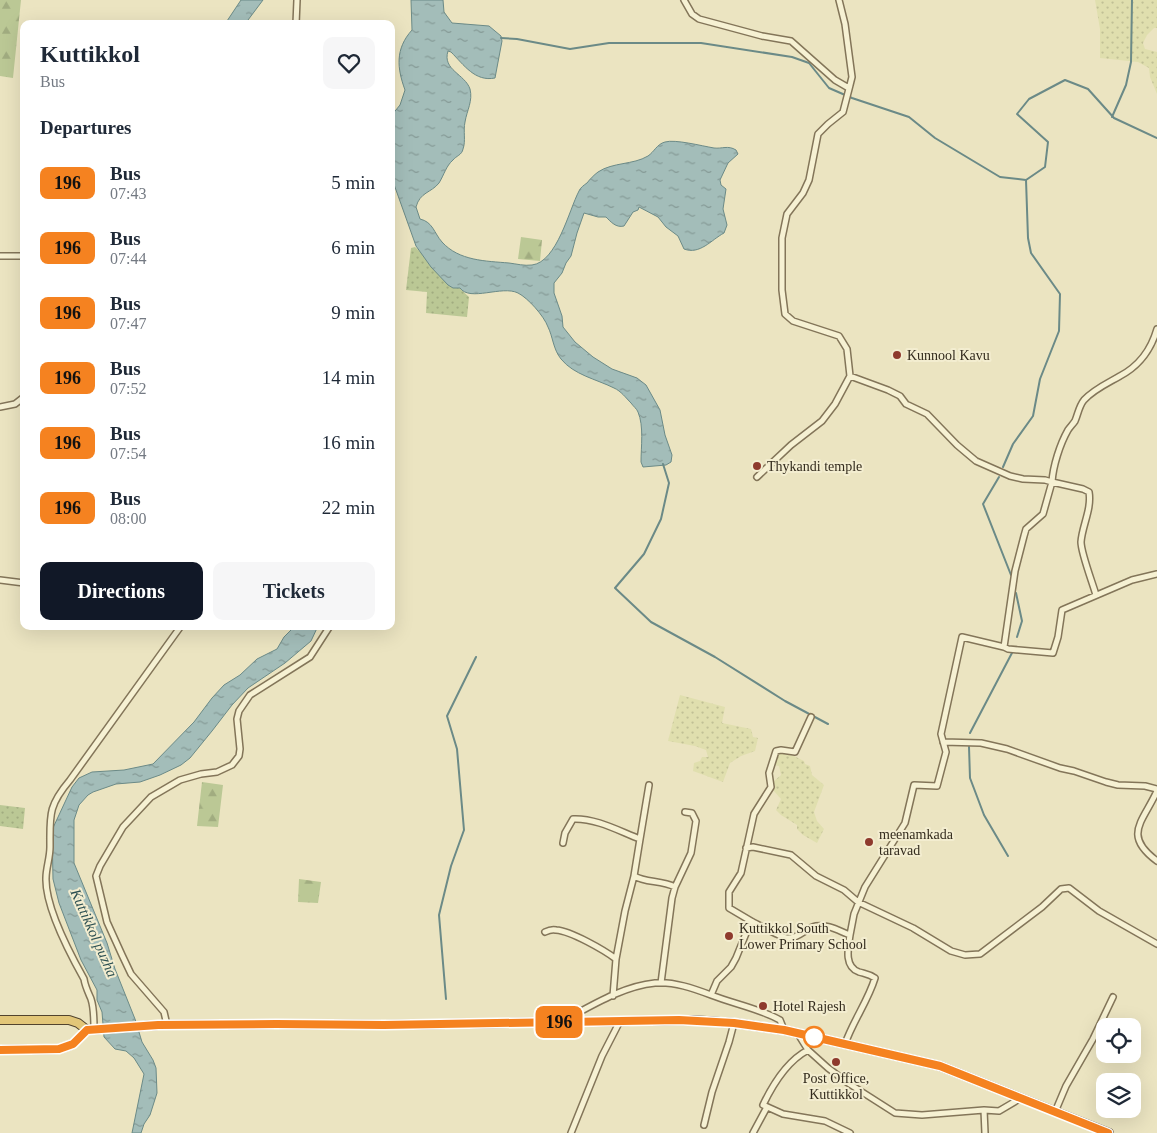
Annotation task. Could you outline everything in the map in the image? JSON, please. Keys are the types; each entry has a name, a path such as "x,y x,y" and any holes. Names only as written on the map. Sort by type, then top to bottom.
{"highway":[{"path":"0,1020 69,1020 93,1029 163,1025 384,1025 620,1020 694,1020 734,1023 784,1030 940,1066 1108,1133"},
{"path":"0,1050 59,1049 73,1044 93,1029"}],"street":[{"path":"296,20 297,0"},
{"path":"684,0 692,14 699,19 762,36 791,41 835,80 849,87"},
{"path":"757,477 791,445 822,421 835,404 850,376 847,349 839,336 789,318 785,314 782,290 782,238 787,214 803,193 809,180 818,134 843,112 852,77 845,24 839,0"},
{"path":"0,256 20,256"},
{"path":"1004,647 1015,571 1024,536 1026,529 1043,514 1063,440 1084,400 1104,384 1129,371 1140,362 1152,344 1157,329"},
{"path":"850,376 888,390 900,396 906,404 927,414 957,445 976,461 1010,476 1023,479 1045,480 1089,492 1090,500 1084,521 1081,546 1096,596"},
{"path":"0,407 15,404 20,400"},
{"path":"845,1044 851,1028 872,990 875,978 858,972 849,963 850,935 858,902 865,887 905,823 914,785 936,786 946,752 941,734 962,637 1008,649 1053,653 1058,637 1062,610 1132,580 1157,574"},
{"path":"0,580 20,582"},
{"path":"93,1029 92,1000 50,905 45,877 50,850 50,814 60,792 178,630"},
{"path":"163,1025 164,1012 131,974 107,922 96,876 100,866 123,827 151,797 180,780 217,772 232,765 239,756 237,718 244,704 250,696 310,657 327,630"},
{"path":"812,717 795,752 776,751 769,773 771,787 754,814 741,873 729,892 729,908 786,938 795,937 816,926 827,926 850,935"},
{"path":"943,742 981,743 1007,749 1106,782 1118,785 1145,786 1157,790 1141,822 1137,835 1138,843 1157,861"},
{"path":"613,996 616,959 634,876 649,785"},
{"path":"660,983 675,888 691,853 696,821 692,813 684,812"},
{"path":"564,842 565,833 573,818 588,820 640,839"},
{"path":"746,848 753,847 790,855 816,876 844,890 858,902 913,928 951,951 965,955 980,954 1042,907 1062,889 1069,888 1099,911 1157,944"},
{"path":"634,876 666,883 675,888"},
{"path":"711,995 717,981 731,967 736,958 751,921"},
{"path":"545,932 551,930 565,932 607,952 616,959"},
{"path":"563,1022 613,996 633,988 660,983 689,988 734,1004 764,1012 780,1020 784,1030"},
{"path":"1055,1112 1066,1086 1093,1039 1113,997"},
{"path":"572,1133 602,1056 620,1020"},
{"path":"704,1125 712,1092 734,1023"},
{"path":"798,1034 808,1050 848,1083 895,1113 922,1115 984,1110 999,1111 1021,1098"},
{"path":"808,1050 792,1062 783,1072 763,1105 783,1114 825,1121 850,1133"},
{"path":"753,1133 767,1107"},
{"path":"984,1110 985,1133"},
{"path":"1086,1133 1088,1125"}],"green space":[{"path":"0,0 21,0 13,78 0,76"},
{"path":"1095,0 1157,0 1157,28 1154,28 1147,35 1143,43 1145,49 1157,52 1157,94 1150,77 1149,68 1138,62 1100,58 1100,29"},
{"path":"521,237 542,240 540,261 518,259"},
{"path":"415,247 469,297 467,317 426,313 427,292 406,290 411,248"},
{"path":"680,695 725,707 722,723 751,729 753,737 758,738 755,751 741,756 730,763 723,782 693,771 694,763 700,761 702,757 708,757 706,750 668,741"},
{"path":"779,753 794,756 804,761 805,764 810,766 812,775 824,785 814,812 817,821 824,829 817,843 803,835 797,829 797,825 776,810 781,799 773,790 773,782 781,775 779,766 774,765"},
{"path":"202,782 223,785 218,827 197,826"},
{"path":"0,805 25,808 23,829 0,826"},
{"path":"299,879 321,882 318,903 298,902"}],"water":[{"path":"241,0 263,0 248,20 228,20"},
{"path":"411,0 443,0 444,12 452,23 489,26 501,36 502,41 495,78 488,79 476,75 448,51 448,63 464,79 470,89 471,98 464,125 464,146 461,153 449,165 439,183 420,198 416,207 420,219 428,223 442,242 456,253 473,259 523,265 541,262 548,255 561,234 580,190 598,172 642,159 648,156 660,144 669,141 736,150 738,154 728,163 720,180 721,185 726,189 723,209 727,225 724,233 705,246 690,250 684,249 678,236 666,227 658,217 639,207 638,210 633,212 624,226 614,224 606,217 584,213 571,256 554,283 554,293 562,316 563,327 575,342 593,357 612,369 637,378 646,385 660,410 665,435 672,455 671,462 666,465 643,467 641,462 641,424 637,410 617,389 579,373 561,359 556,351 546,323 526,299 518,293 511,291 471,294 460,288 453,288 431,267 416,246 395,187 395,111 400,105 405,90 400,74 399,59 406,37 412,30"},
{"name":"Kuttikkol puzha","path":"291,630 316,630 311,641 285,663 248,688 190,758 181,765 160,775 140,782 116,784 93,792 79,805 74,820 74,863 107,943 142,1042 156,1068 157,1093 150,1115 141,1133 132,1133 144,1074 134,1058 126,1051 115,1049 104,1037 102,1012 97,1000 97,990 81,960 59,903 53,879 52,830 72,787 79,778 92,772 124,770 153,764 194,722 224,685 240,675 257,659 277,649"}],"waterway":[{"path":"1112,117 1126,85 1131,62 1132,0"},
{"path":"501,38 517,39 570,49 609,43 701,43 792,57 809,63 829,88 852,98 909,117 935,138 1000,177 1026,180 1045,167 1048,142 1017,114 1029,99 1065,80 1088,89 1114,118 1157,138"},
{"path":"1003,467 1013,444 1033,416 1040,379 1059,331 1060,294 1031,253 1028,238 1026,180"},
{"path":"663,464 669,483 661,519 644,554 615,588 651,622 715,657 785,701 828,724"},
{"path":"999,477 983,504 1011,575"},
{"path":"1016,593 1022,621 1017,637"},
{"path":"970,733 1013,651"},
{"path":"446,999 439,915 451,866 464,830 457,749 447,716 476,657"},
{"path":"969,747 970,778 984,815 1008,856"}],"bus line":[{"name":"196","path":"0,1050 59,1049 73,1044 87,1030 158,1025 384,1025 694,1020 784,1030 940,1066 1108,1133"}],"place":[{"name":"Kunnool Kavu","path":"897,355"},
{"name":"Thykandi temple","path":"757,466"},
{"name":"meenamkada taravad","path":"869,842"},
{"name":"Kuttikkol South Lower Primary School","path":"729,936"},
{"name":"Hotel Rajesh","path":"763,1006"},
{"name":"Post Office, Kuttikkol","path":"836,1062"}]}
